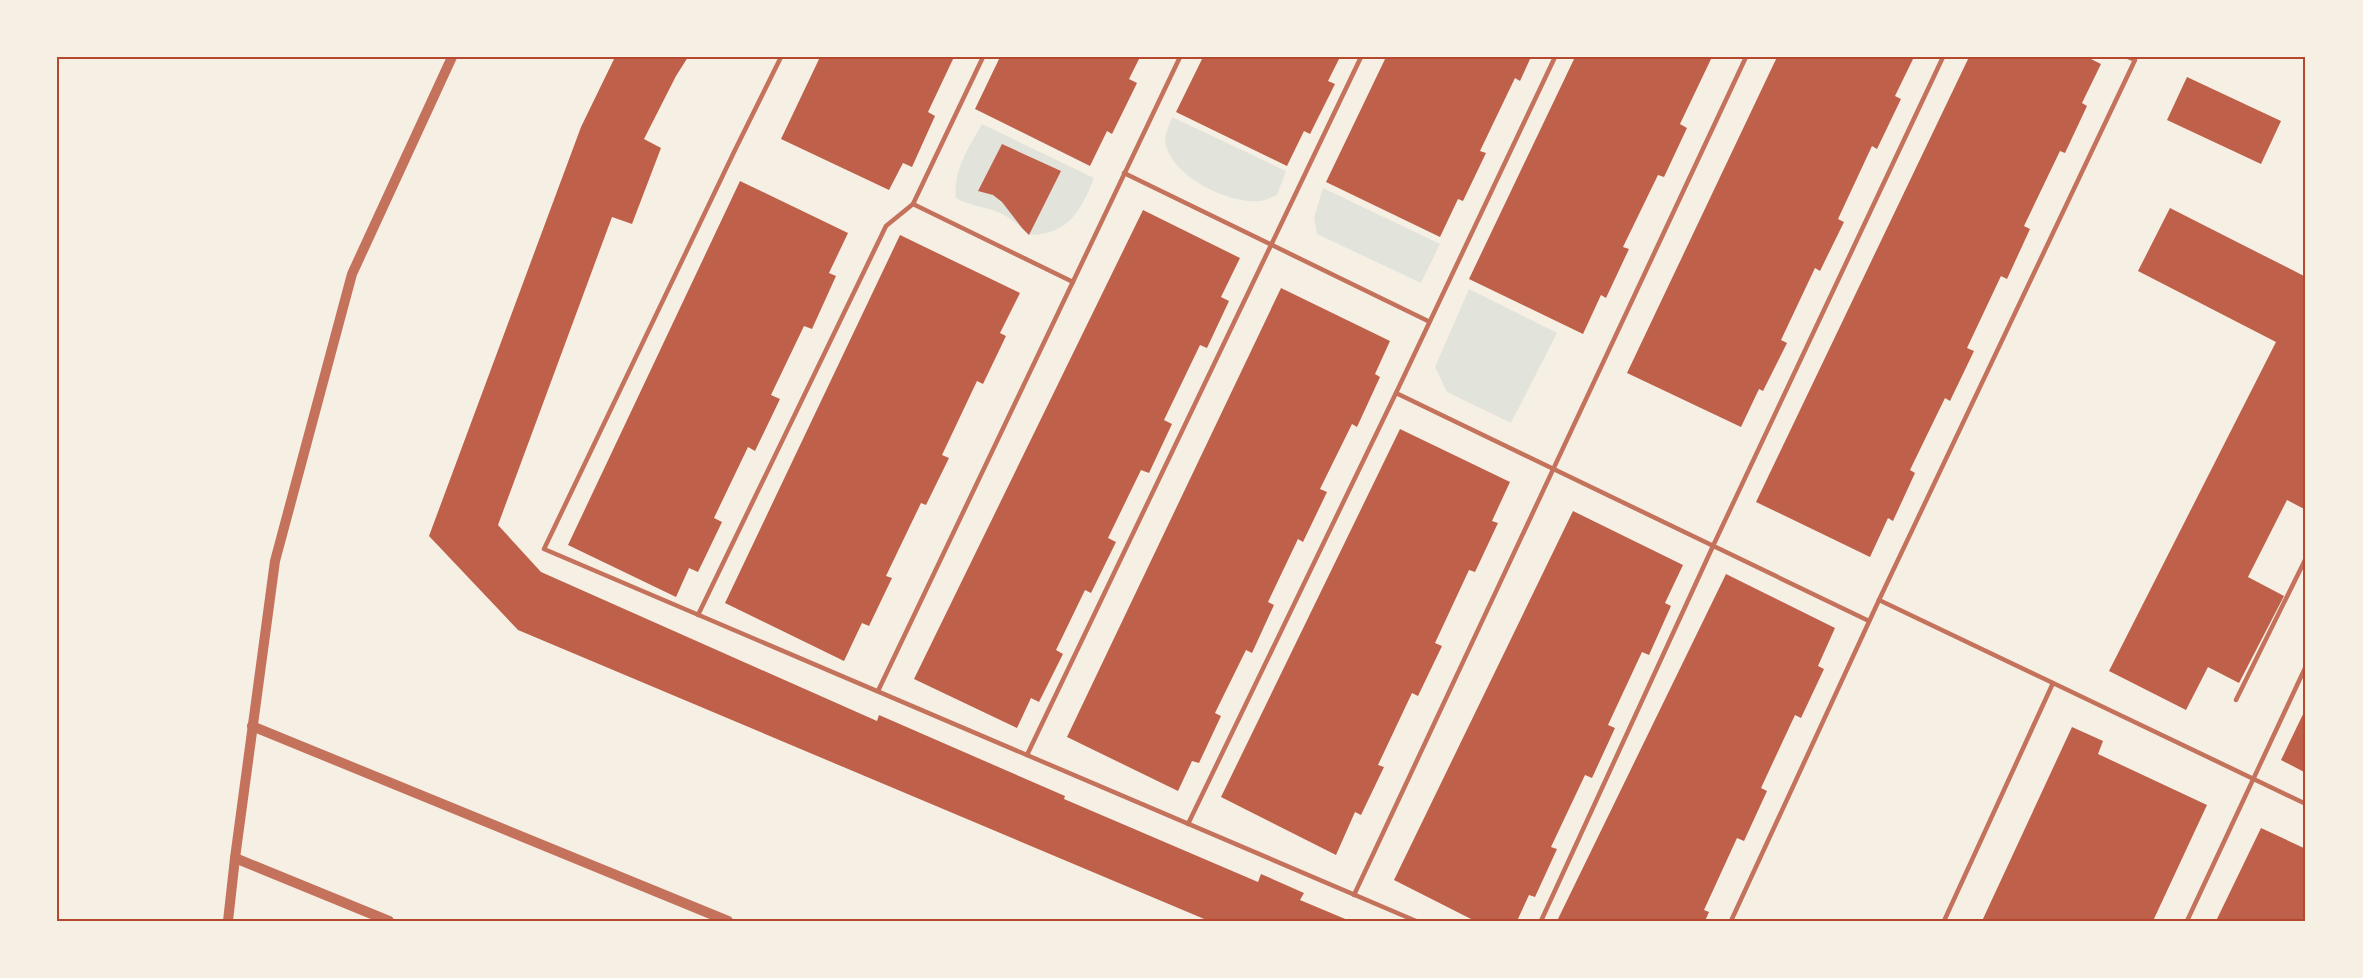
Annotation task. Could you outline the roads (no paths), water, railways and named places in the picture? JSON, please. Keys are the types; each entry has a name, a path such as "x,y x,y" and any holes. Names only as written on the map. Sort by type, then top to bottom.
{"street":[{"path":"228,921 275,561 352,274 452,57"},
{"path":"252,726 728,921"},
{"path":"235,858 388,921"}],"lane":[{"path":"781,57 544,549 1416,921"},
{"path":"698,615 886,226 913,204 983,57"},
{"path":"878,691 1180,57"},
{"path":"1027,755 1361,57"},
{"path":"1188,824 1555,57"},
{"path":"1354,895 1746,57"},
{"path":"1541,921 1713,546 1943,57"},
{"path":"1731,921 1869,621 2135,60 2128,57"},
{"path":"1124,173 1428,321"},
{"path":"913,204 1073,282"},
{"path":"1396,393 1869,621"},
{"path":"2236,700 2306,558"},
{"path":"1879,600 2306,804"},
{"path":"2187,921 2306,666"},
{"path":"1944,921 2053,683"}]}
